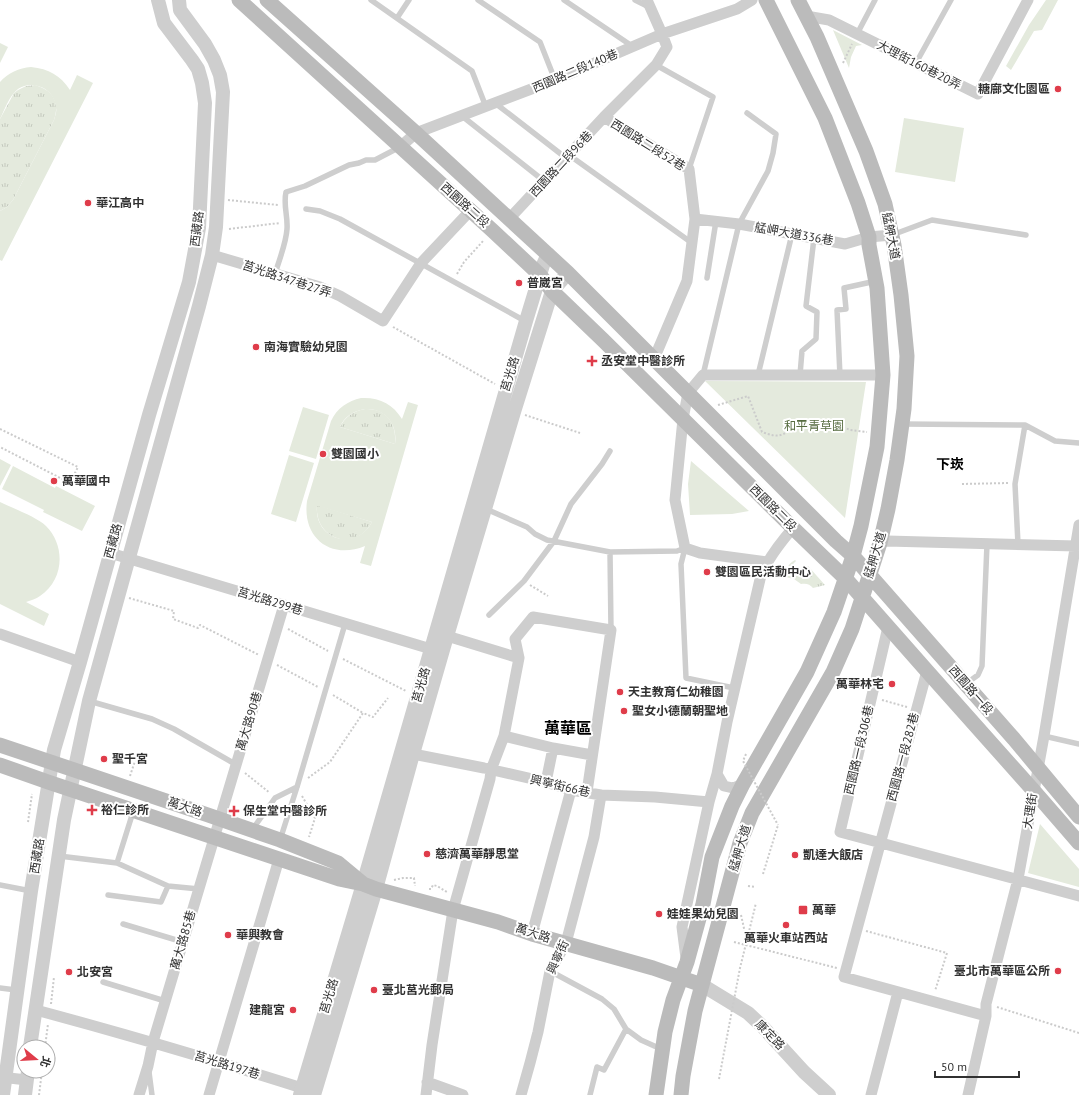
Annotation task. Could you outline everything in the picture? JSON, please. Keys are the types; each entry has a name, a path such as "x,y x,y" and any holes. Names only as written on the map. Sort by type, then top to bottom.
{"main road":[{"name":"西園路二段","path":"238,0 540,275 552,291 845,578 863,598"},
{"name":"艋舺大道","path":"681,1095 695,1011 740,843 752,813 833,672 852,629 863,598 861,565 863,519 877,447 883,375 876,281 869,237 858,203 825,118 766,0"},
{"name":"艋舺大道","path":"656,1095 662,1050 673,1000 687,962 703,904 712,857 732,806 743,784 807,672 834,612 845,578 861,565 880,543 891,495 902,424 906,356 901,295 892,235 883,199 866,151 817,37 798,0"},
{"name":"西園路二段","path":"273,2 568,273 861,565"},
{"name":"西園路一段","path":"861,565 1014,739 1079,817"},
{"name":"西園路一段","path":"863,598 1079,843"},
{"name":"萬大路","path":"0,745 280,840 338,863 369,886"},
{"name":"萬大路","path":"0,765 339,880 369,886 498,922 532,934 629,961 702,985"}],"street":[{"name":"西藏路","path":"2,1095 2,1077 48,782 56,741 80,662 149,415 189,282 199,228 205,104 202,83 198,70 192,60 164,23 158,0"},
{"name":"西藏路","path":"31,1039 64,820 89,701 197,313 212,255 216,230 223,92 220,75 214,60 205,44 180,10 179,0"},
{"name":"西園路二段140巷","path":"400,147 416,134 555,80 662,34 737,9 752,0"},
{"name":"大理街160巷20弄","path":"806,16 829,20 978,94 1028,0"},
{"path":"649,4 662,34"},
{"name":"西園路二段96巷","path":"510,219 604,117 656,65 667,46 662,34"},
{"name":"西園路二段52巷","path":"604,117 689,169 695,219 687,281 654,359"},
{"path":"383,321 421,263 470,210"},
{"name":"艋岬大道336巷","path":"695,219 739,224 845,244 869,237 892,235"},
{"name":"莒光路","path":"369,886 417,696 542,265 548,254"},
{"name":"莒光路347巷27弄","path":"212,255 320,287 340,296 383,321"},
{"path":"552,291 568,273"},
{"name":"莒光路","path":"305,1093 369,886 413,754 485,508 552,291"},
{"path":"767,562 700,553 684,548 675,500 683,419 688,393 703,375 883,375"},
{"name":"大理街","path":"968,1095 984,1032 986,1004 1018,879 1077,546 1079,525"},
{"path":"687,962 682,927 709,802 717,774 734,688 761,575 767,562 793,528"},
{"path":"880,543 887,541 1077,546"},
{"name":"莒光路299巷","path":"110,553 431,649"},
{"name":"萬大路90巷","path":"215,837 235,764 284,605"},
{"path":"426,1095 454,910 490,779 491,770 504,736 519,658 515,639 533,617 611,630 586,792"},
{"name":"西園路一段306巷","path":"880,843 840,832 888,627"},
{"path":"0,634 80,662"},
{"path":"447,636 519,658"},
{"name":"西園路一段282巷","path":"845,973 926,671"},
{"path":"504,736 553,748 592,755"},
{"path":"546,782 553,748"},
{"name":"興寧街66巷","path":"413,754 546,782 571,790 601,796 655,797 709,802"},
{"path":"717,774 724,786 733,788 743,784"},
{"path":"532,934 571,790"},
{"name":"興寧街","path":"521,1095 538,1032 542,1005 550,971 566,943 594,837 601,796"},
{"name":"萬大路85巷","path":"139,1095 182,942 215,837"},
{"path":"880,843 1079,896"},
{"path":"209,1095 280,860"},
{"path":"845,973 898,992 986,1016"},
{"name":"康定路","path":"702,985 748,1013 762,1026 804,1072 829,1095"},
{"path":"871,1095 898,992"},
{"name":"莒光路197巷","path":"36,1010 219,1062 305,1093"},
{"path":"2,1077 16,1076"},
{"path":"25,1095 28,1079"},
{"path":"427,1082 463,1095"}],"lane":[{"path":"371,0 472,71 490,105 692,243"},
{"path":"396,18 409,0"},
{"path":"478,0 540,42 555,80"},
{"path":"564,0 632,46"},
{"path":"635,0 649,4"},
{"path":"858,34 875,0"},
{"path":"916,63 951,0"},
{"path":"656,65 713,97 689,169"},
{"path":"703,375 739,224 768,171 773,153 776,134 747,113"},
{"path":"462,116 545,182"},
{"path":"275,274 287,230 284,200 286,192 305,186 349,165 366,160 375,160 400,147"},
{"path":"306,209 320,211 340,219 526,321"},
{"path":"892,235 932,220 1026,235"},
{"path":"707,278 716,221"},
{"path":"758,375 792,234"},
{"path":"800,375 802,351 816,339 817,312 806,306 814,238"},
{"path":"840,376 837,310 846,309 844,288 876,281"},
{"path":"902,424 1025,425 1055,441 1079,443"},
{"path":"1018,544 1015,483 1025,425"},
{"path":"489,615 524,581 554,541 571,504 602,464 610,451"},
{"path":"485,508 526,527 535,534 547,540 610,552 677,551 684,548"},
{"path":"966,684 978,675 982,666 987,544"},
{"path":"684,548 681,564 686,678 734,688"},
{"path":"610,552 611,630"},
{"path":"280,840 345,624"},
{"path":"89,701 152,719 174,729 235,764"},
{"path":"1044,736 1079,744"},
{"path":"251,830 275,798 297,787"},
{"path":"117,863 133,810"},
{"path":"59,856 117,863 168,886 198,889"},
{"path":"0,885 31,891"},
{"path":"108,895 161,902 168,886"},
{"path":"123,924 182,942"},
{"path":"550,971 602,999 614,1010 626,1029 641,1040 662,1050"},
{"path":"103,982 165,1001"},
{"path":"0,988 16,990"},
{"path":"590,1095 597,1067 604,1070 626,1029"},
{"path":"148,1066 152,1095"}],"path":[{"path":"840,67 858,34"},
{"path":"217,199 285,205"},
{"path":"216,230 287,223"},
{"path":"453,281 464,262 493,231"},
{"path":"383,321 505,390"},
{"path":"705,408 748,396 762,432 773,436 786,434 794,425 833,423 850,430 878,434"},
{"path":"514,412 580,433"},
{"path":"0,429 78,467 70,483 0,448"},
{"path":"962,484 1015,483"},
{"path":"524,581 548,596"},
{"path":"119,595 174,611 174,619 198,628 200,625 268,660 363,713 373,716 388,698"},
{"path":"278,624 336,656 417,696"},
{"path":"871,697 916,709"},
{"path":"305,850 315,818 297,787 330,762 363,713"},
{"path":"746,754 743,761 778,825 764,874"},
{"path":"127,787 137,755"},
{"path":"235,764 275,798"},
{"path":"392,880 414,878 415,886"},
{"path":"424,889 431,889 433,885 448,893 450,886"},
{"path":"748,886 755,887"},
{"path":"719,1079 740,968 756,903"},
{"path":"741,915 748,946"},
{"path":"858,928 947,953 938,982"},
{"path":"734,942 845,973"},
{"path":"986,1004 1079,1033"},
{"path":"39,1095 41,1079"}],"green space":[{"path":"1046,0 1058,0 1042,30 1034,31 1011,70 1006,66 1029,25"},
{"path":"833,30 862,45 856,46 851,57 849,68"},
{"path":"0,43 8,47 0,63"},
{"path":"31,67 49,71 62,80 70,90 77,75 93,83 2,261 0,260 0,211 7,207 13,200 54,120 56,112 55,101 52,96 42,88 30,85 18,89 12,95 0,119 0,82 7,76 22,68"},
{"path":"35,85 46,90 54,98 56,114 13,200 7,207 0,211 0,119 14,93 26,86"},
{"path":"904,118 964,128 955,182 895,172"},
{"name":"和平青草園","path":"705,381 866,382 845,518"},
{"path":"368,398 385,402 394,409 402,419 408,402 418,405 371,566 360,563 365,546 353,550 341,550 330,548 321,543 309,526 307,514 307,501 333,416 347,403 356,399","holes":["365,409 379,411 389,419 394,430 395,444 340,427 344,420 350,415","318,506 372,522 365,531 356,537 347,539 337,538 329,534 322,527 318,518"]},
{"path":"303,407 329,415 316,459 289,451"},
{"path":"365,409 379,411 389,418 394,430 395,444 340,427 344,420 350,415"},
{"path":"289,455 314,463 296,522 271,514"},
{"path":"0,459 11,465 0,486"},
{"path":"691,461 749,511 732,514 690,515 688,484"},
{"path":"13,466 55,488 56,486 95,506 82,531 43,512 44,510 2,489"},
{"path":"0,502 31,516 42,523 52,534 57,543 60,562 54,581 40,596 26,602 49,614 44,626 0,604"},
{"path":"317,505 372,522 365,532 356,537 347,539 337,538 329,534 322,527 318,517"},
{"path":"795,560 796,561 791,566 800,575 805,571 803,569 808,566 825,585 813,588 808,584 801,584 794,579 785,577 787,567"},
{"path":"1040,824 1079,869 1079,887 1028,873"}],"place":[{"name":"糖廍文化園區","path":"1058,89"},
{"name":"華江高中","path":"88,203"},
{"name":"普崴宮","path":"519,283"},
{"name":"南海實驗幼兒園","path":"256,347"},
{"name":"丞安堂中醫診所","path":"592,361"},
{"name":"雙園國小","path":"323,454"},
{"name":"萬華國中","path":"54,481"},
{"name":"雙園區民活動中心","path":"707,572"},
{"name":"萬華林宅","path":"892,684"},
{"name":"天主教育仁幼稚園","path":"620,692"},
{"name":"聖女小德蘭朝聖地","path":"624,711"},
{"name":"聖千宮","path":"104,759"},
{"name":"裕仁診所","path":"92,810"},
{"name":"保生堂中醫診所","path":"234,811"},
{"name":"慈濟萬華靜思堂","path":"427,854"},
{"name":"凱達大飯店","path":"795,855"},
{"name":"萬華","path":"803,910"},
{"name":"娃娃果幼兒園","path":"659,914"},
{"name":"萬華火車站西站","path":"786,925"},
{"name":"華興教會","path":"228,935"},
{"name":"臺北市萬華區公所","path":"1058,971"},
{"name":"北安宮","path":"69,972"},
{"name":"臺北莒光郵局","path":"374,990"},
{"name":"建龍宮","path":"293,1010"}],"district":[{"name":"下崁","path":"950,464"},
{"name":"萬華區","path":"568,728"}]}
